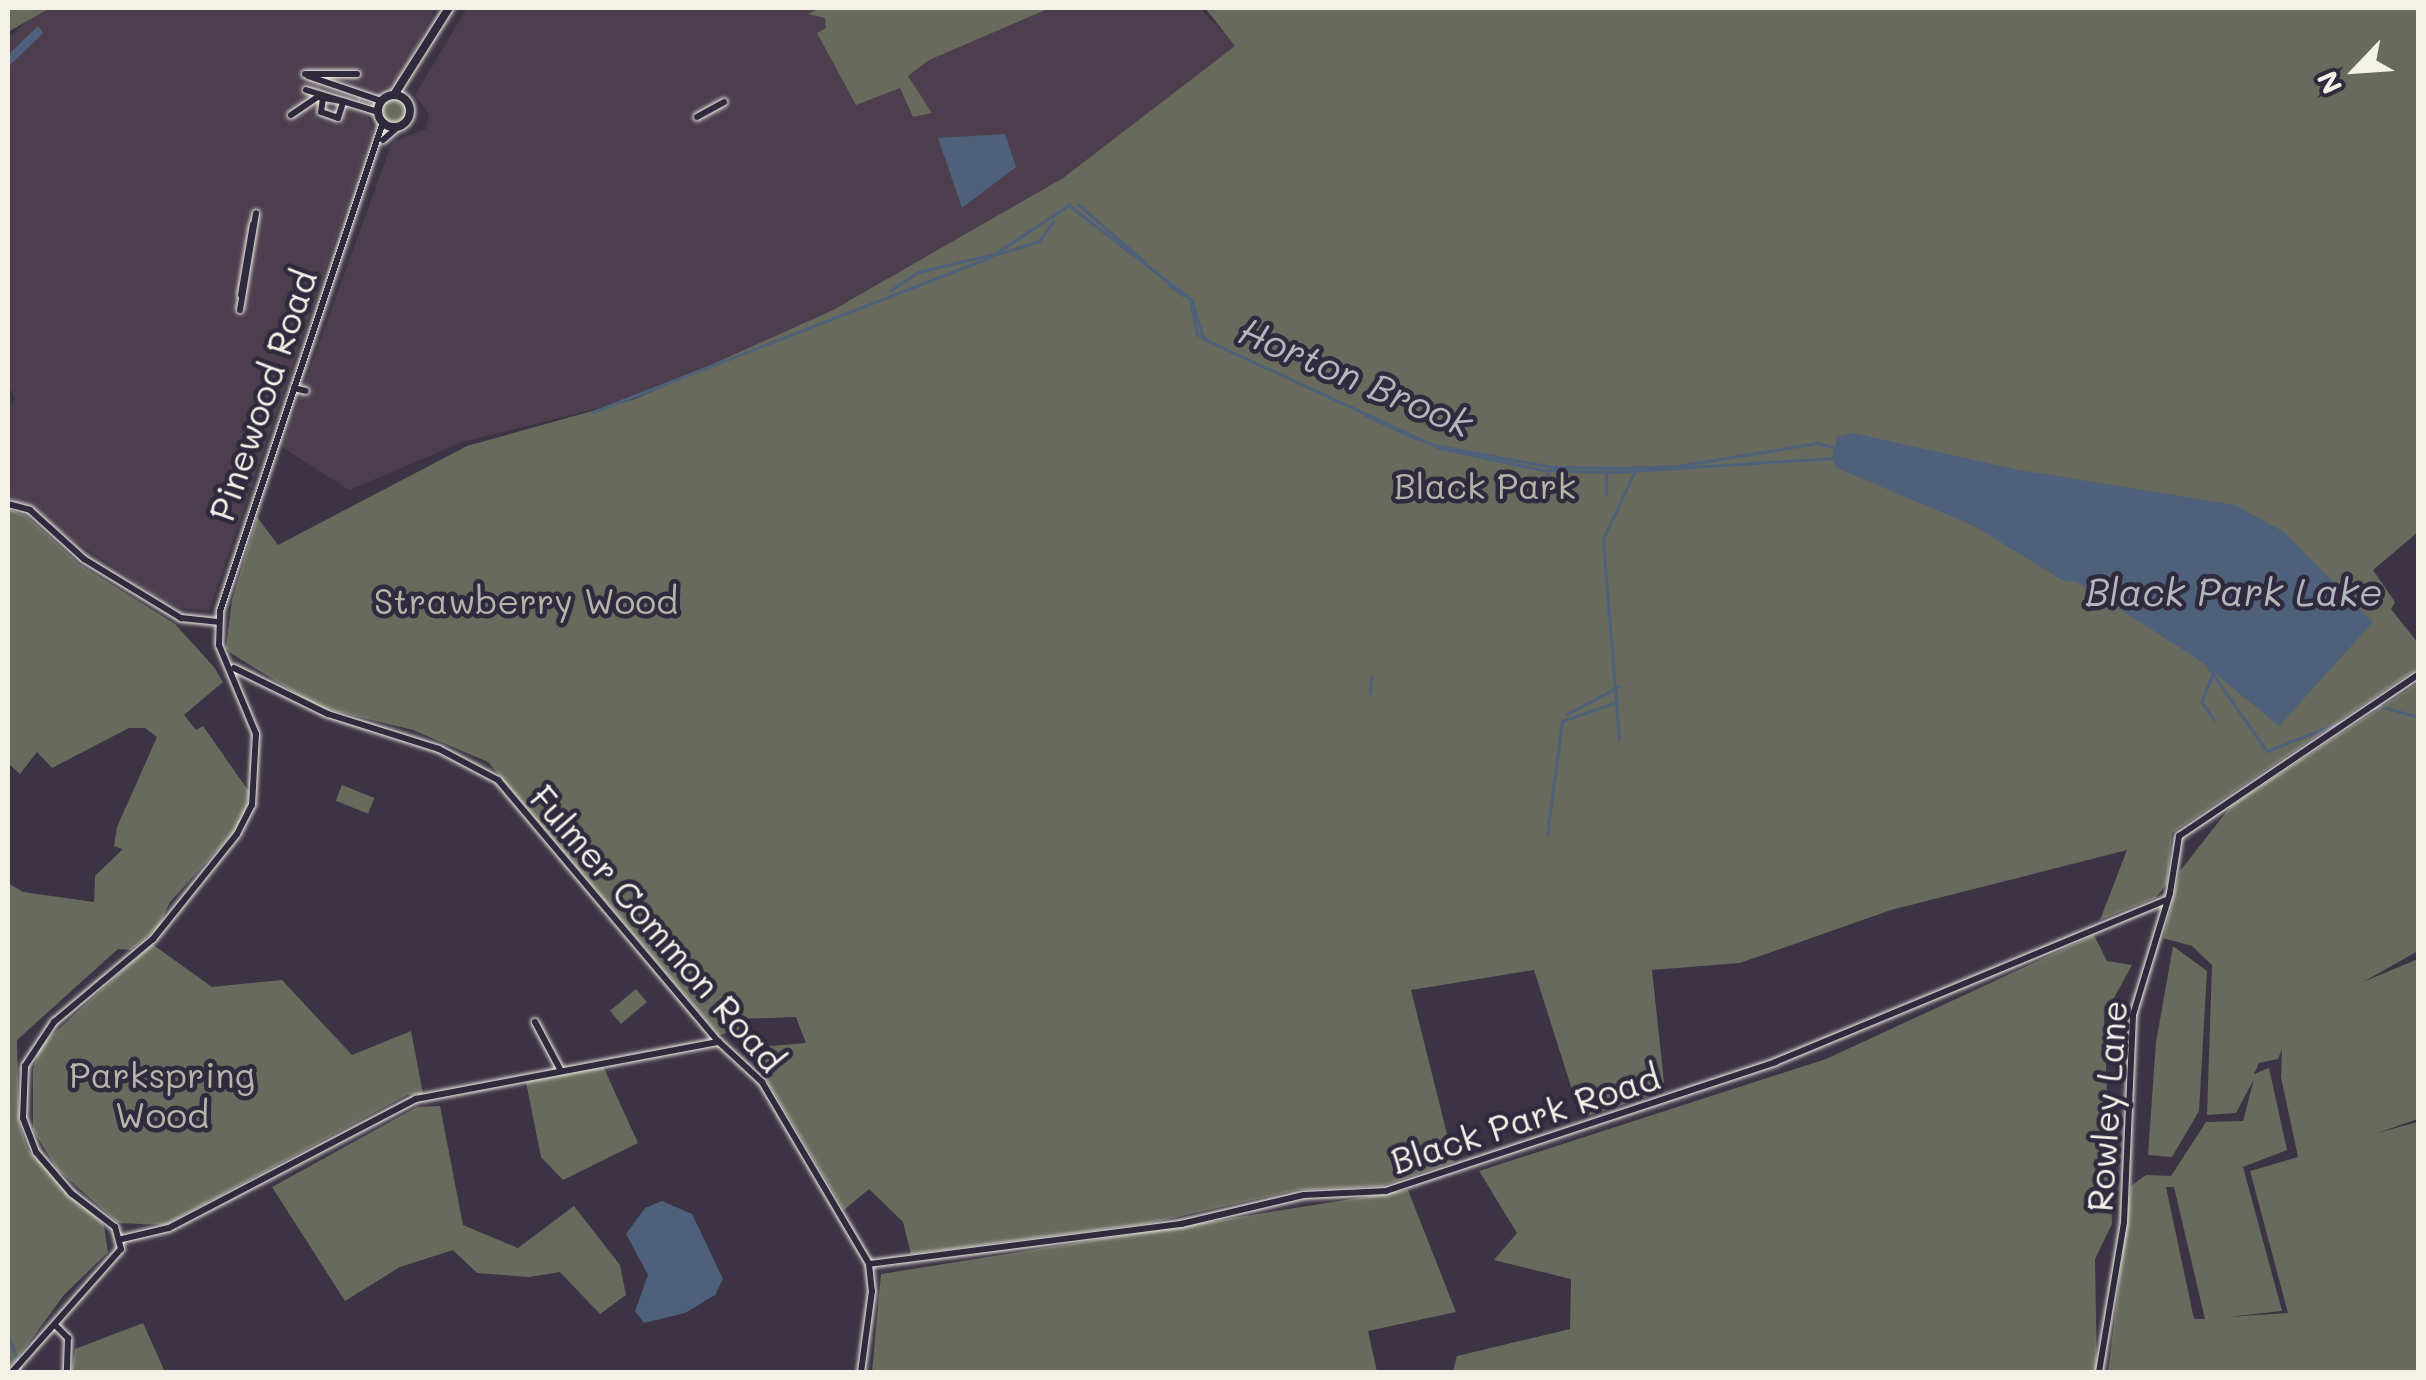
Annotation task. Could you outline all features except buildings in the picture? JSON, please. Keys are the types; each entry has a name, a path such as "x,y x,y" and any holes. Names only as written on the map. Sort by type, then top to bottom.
{"street":[{"path":"378,112 382,101 408,80 449,8"},
{"path":"356,74 306,75 382,101"},
{"path":"306,90 378,112 383,122 398,126 409,116 408,80"},
{"path":"394,95 408,102"},
{"path":"323,98 321,112 338,118 348,102"},
{"path":"291,115 306,100 348,102"},
{"path":"696,117 724,102"},
{"name":"Pinewood Road","path":"218,622 294,388 382,141 383,122"},
{"name":"Pinewood Road","path":"382,141 398,126"},
{"path":"256,213 254,256 240,310 244,261 256,213"},
{"path":"294,388 306,391"},
{"path":"8,504 30,510 84,560 181,618 218,622 219,645 234,668 256,734 258,772 237,834 153,939 54,1022 26,1066 23,1118 36,1152 122,1240 122,1249 57,1327 12,1372"},
{"name":"Fulmer Common Road","path":"234,668 328,714 485,770 719,1042 762,1082 868,1264 872,1291 861,1372"},
{"name":"Rowley Lane","path":"2099,1372 2124,1222 2133,1015 2166,900 2176,844 2189,824 2418,675"},
{"name":"Black Park Road","path":"868,1264 1181,1224 1304,1195 1386,1191 1774,1062 2166,900"},
{"path":"535,1022 560,1069"},
{"path":"122,1240 169,1228 416,1099 719,1042"},
{"path":"57,1327 68,1338 67,1372"}],"shaded area":[{"path":"42,8 435,8 401,78 389,88 375,91 330,77 318,91 317,119 339,125 348,109 368,117 373,130 209,611 181,608 150,592 8,495 8,411 15,398 8,385 8,38"},
{"path":"467,8 1200,8 1236,46 1063,178 833,310 635,399 463,442 349,490 282,447 392,142 426,129 429,114 415,95"}],"green space":[{"path":"9,8 50,8 8,32"},
{"path":"820,8 1050,8 929,60 908,76 932,113 913,117 900,88 856,105 817,33 826,28 825,18 808,14"},
{"name":"Black Park","path":"1205,8 2418,8 2418,532 2373,570 2395,602 2391,609 2418,643 2418,668 2172,833 2167,884 2155,898 2100,920 2127,850 1891,910 1740,963 1652,970 1665,1091 1581,1118 1534,970 1411,990 1454,1162 1382,1186 1298,1190 1150,1223 911,1254 903,1222 869,1189 844,1210 759,1067 770,1046 806,1043 796,1017 739,1019 739,1030 719,1035 488,762 413,730 318,707 232,654 226,648 232,600 257,517 278,545 467,446 635,399 833,310 1063,178 1235,46"},
{"path":"394,99 406,111 394,123 382,111"},
{"path":"8,509 27,516 79,564 175,624 214,667 223,682 184,715 196,730 203,726 250,793 242,823 170,902 159,927 131,950 118,949 17,1040 19,1122 28,1150 104,1225 108,1252 64,1295 8,1371 8,883 23,892 94,902 95,876 123,849 114,846 117,827 157,737 145,728 129,728 52,768 37,752 20,774 8,763"},
{"path":"2418,683 2418,951 2363,982 2418,959 2418,1119 2377,1133 2418,1122 2418,1372 2108,1372 2131,1186 2146,1175 2171,1176 2206,1122 2243,1121 2254,1079 2236,1113 2207,1115 2212,965 2192,946 2163,938 2180,871 2231,806","holes":["2282,1049 2281,1077 2298,1157 2250,1171 2288,1313 2227,1317 2282,1311 2243,1167 2287,1150 2269,1068 2254,1074 2259,1063 2278,1059","2166,1187 2174,1187 2205,1319 2194,1319"]},
{"path":"342,785 374,798 368,814 336,801"},
{"path":"2094,935 2107,961 2132,965 2104,1016 2112,1224 2095,1259 2097,1372 1445,1372 1453,1371 1457,1356 1570,1329 1571,1279 1494,1260 1517,1233 1479,1171 1826,1059"},
{"name":"Parkspring Wood","path":"152,944 212,987 282,980 352,1055 411,1031 423,1094 407,1095 165,1225 118,1223 57,1169 33,1130 33,1069 41,1045"},
{"path":"2173,946 2207,971 2199,1111 2172,1157 2148,1155 2156,1042"},
{"path":"636,989 647,1002 621,1024 610,1011"},
{"path":"603,1066 638,1143 563,1180 541,1157 526,1082"},
{"path":"440,1106 463,1225 518,1248 574,1206 620,1265 626,1295 600,1314 560,1272 529,1277 477,1273 453,1250 400,1267 345,1301 272,1187 417,1107"},
{"path":"1408,1190 1456,1312 1368,1331 1377,1372 872,1372 881,1274"},
{"path":"143,1323 165,1372 71,1372 75,1349"}],"water":[{"path":"38,26 43,33 8,67 8,55"},
{"path":"1005,134 1016,167 962,208 938,138"},
{"name":"Black Park Lake","path":"1853,433 2019,470 2235,505 2284,532 2373,622 2279,726 2196,658 2077,582 2062,580 1974,526 1837,468 1832,458 1837,437"},
{"path":"662,1201 692,1214 723,1279 715,1295 685,1313 644,1323 635,1311 648,1275 626,1234 645,1208"}],"waterway":[{"name":"Horton Brook","path":"1078,204 1145,262"},
{"name":"Horton Brook","path":"593,412 990,257 1069,205 1192,300 1204,339 1440,448 1543,470 1615,472 1833,458"},
{"path":"998,254 1039,241 1053,222"},
{"path":"890,291 918,272 990,255"},
{"name":"Horton Brook","path":"1169,285 1183,295"},
{"name":"Horton Brook","path":"1191,302 1197,334 1205,338"},
{"name":"Horton Brook","path":"1365,415 1417,439"},
{"name":"Horton Brook","path":"1439,446 1551,467 1619,468 1678,466 1817,443 1833,447"},
{"path":"1606,468 1606,495"},
{"path":"1537,494 1548,473"},
{"path":"1619,740 1603,539 1634,473"},
{"name":"Horton Brook","path":"2209,668 2267,751 2346,720"},
{"path":"2214,672 2202,702 2214,719"},
{"path":"1370,693 1371,677"},
{"path":"1567,714 1618,687"},
{"path":"1547,834 1562,721 1617,702"},
{"name":"Horton Brook","path":"2371,709 2380,706 2418,717"},
{"path":"8,1334 22,1372"}],"park label":[{"name":"Strawberry Wood","path":"526,600"}]}
